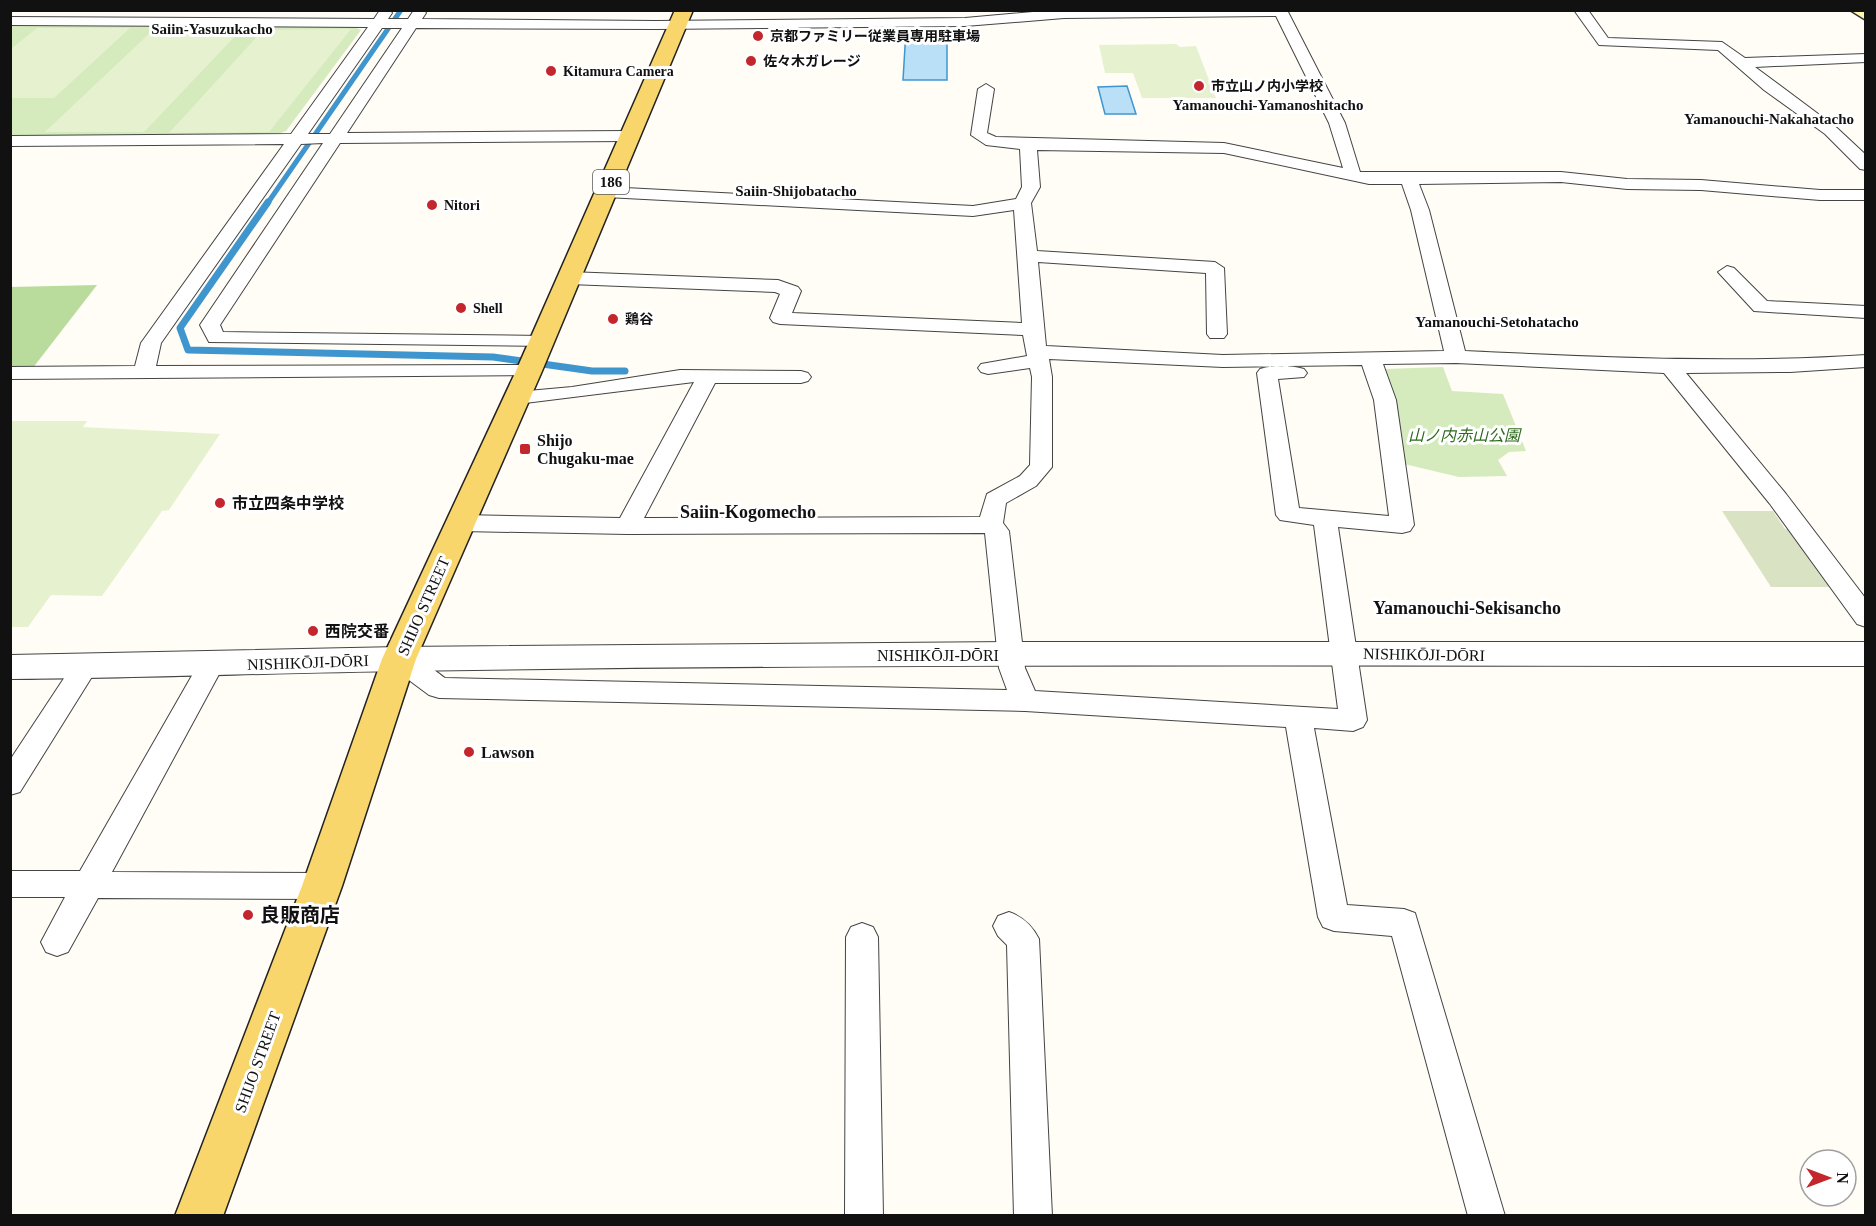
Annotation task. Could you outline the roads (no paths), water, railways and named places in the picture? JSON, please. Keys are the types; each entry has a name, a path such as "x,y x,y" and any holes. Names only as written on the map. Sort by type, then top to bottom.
{"main road":[{"path":"1859,10 1866,15"},
{"name":"SHIJO STREET","path":"200,1215 322,886 399,659 535,359 681,17"}],"street":[{"path":"1581,10 1604,42 1722,46 1740,63 1831,132 1866,165"},
{"path":"10,21 681,17 965,22 1064,14 1280,11 1344,138 1352,170 1350,175"},
{"path":"144,372 151,343 383,17"},
{"path":"417,17 210,325 216,338 535,359"},
{"path":"1740,63 1866,58"},
{"path":"986,88 979,135 992,142 1024,143 1029,146 1224,148 1369,179 1561,177 1611,183 1701,185 1820,195 1866,195"},
{"path":"10,141 630,136"},
{"path":"991,525 995,499 1028,481 1041,467 1042,377 1032,329 1022,203 1031,187 1029,146"},
{"path":"1408,177 1420,210 1456,357"},
{"path":"606,192 974,211 1022,203"},
{"path":"1028,256 1215,268 1217,334"},
{"path":"1727,272 1761,307 1866,312"},
{"path":"569,278 778,286 791,291 780,318 1032,329"},
{"path":"988,368 1038,356 1373,368"},
{"path":"1373,368 1385,400 1401,525 1288,515 1267,373 1373,368 1456,357 1670,367 1790,366 1866,361"},
{"path":"10,373 144,372 535,359"},
{"path":"1670,367 1778,499 1866,618"},
{"path":"628,526 708,375"},
{"path":"517,398 572,393 663,377 708,375 801,377"},
{"path":"399,659 439,688 1025,700 1353,720 1324,518"},
{"path":"460,523 628,526 991,525 997,531 1012,668 1025,700"},
{"name":"NISHIKŌJI-DŌRI","path":"10,667 211,665 399,659 1011,654 1344,652 1450,655 1866,654"},
{"path":"57,942 211,665"},
{"path":"10,784 85,667"},
{"path":"1298,717 1334,917 1404,923 1487,1215"},
{"path":"10,884 322,886"},
{"path":"1009,926 1023,939 1033,1215"},
{"path":"862,937 864,1215"}],"water":[{"path":"906,30 947,30 947,80 903,80"},
{"path":"1127,86 1136,114 1105,114 1098,87"}],"waterway":[{"path":"267,204 401,10"},
{"path":"268,202 180,328 188,350 493,357 592,371 625,371"}],"place":[{"name":"京都ファミリー従業員専用駐車場","path":"758,36"},
{"name":"佐々木ガレージ","path":"751,61"},
{"name":"Kitamura Camera","path":"551,71"},
{"name":"市立山ノ内小学校","path":"1199,86"},
{"name":"Nitori","path":"432,205"},
{"name":"Shell","path":"461,308"},
{"name":"鶏谷","path":"613,319"},
{"name":"Shijo Chugaku-mae","path":"525,449"},
{"name":"市立四条中学校","path":"220,503"},
{"name":"西院交番","path":"313,631"},
{"name":"Lawson","path":"469,752"},
{"name":"良販商店","path":"248,915"}],"district":[{"name":"Saiin-Yasuzukacho","path":"212,29"},
{"name":"Yamanouchi-Yamanoshitacho","path":"1268,105"},
{"name":"Yamanouchi-Nakahatacho","path":"1769,119"},
{"name":"Saiin-Shijobatacho","path":"796,191"},
{"name":"Yamanouchi-Setohatacho","path":"1497,322"},
{"name":"Saiin-Kogomecho","path":"748,512"},
{"name":"Yamanouchi-Sekisancho","path":"1467,608"}],"park label":[{"name":"山ノ内赤山公園","path":"1464,435"}]}
